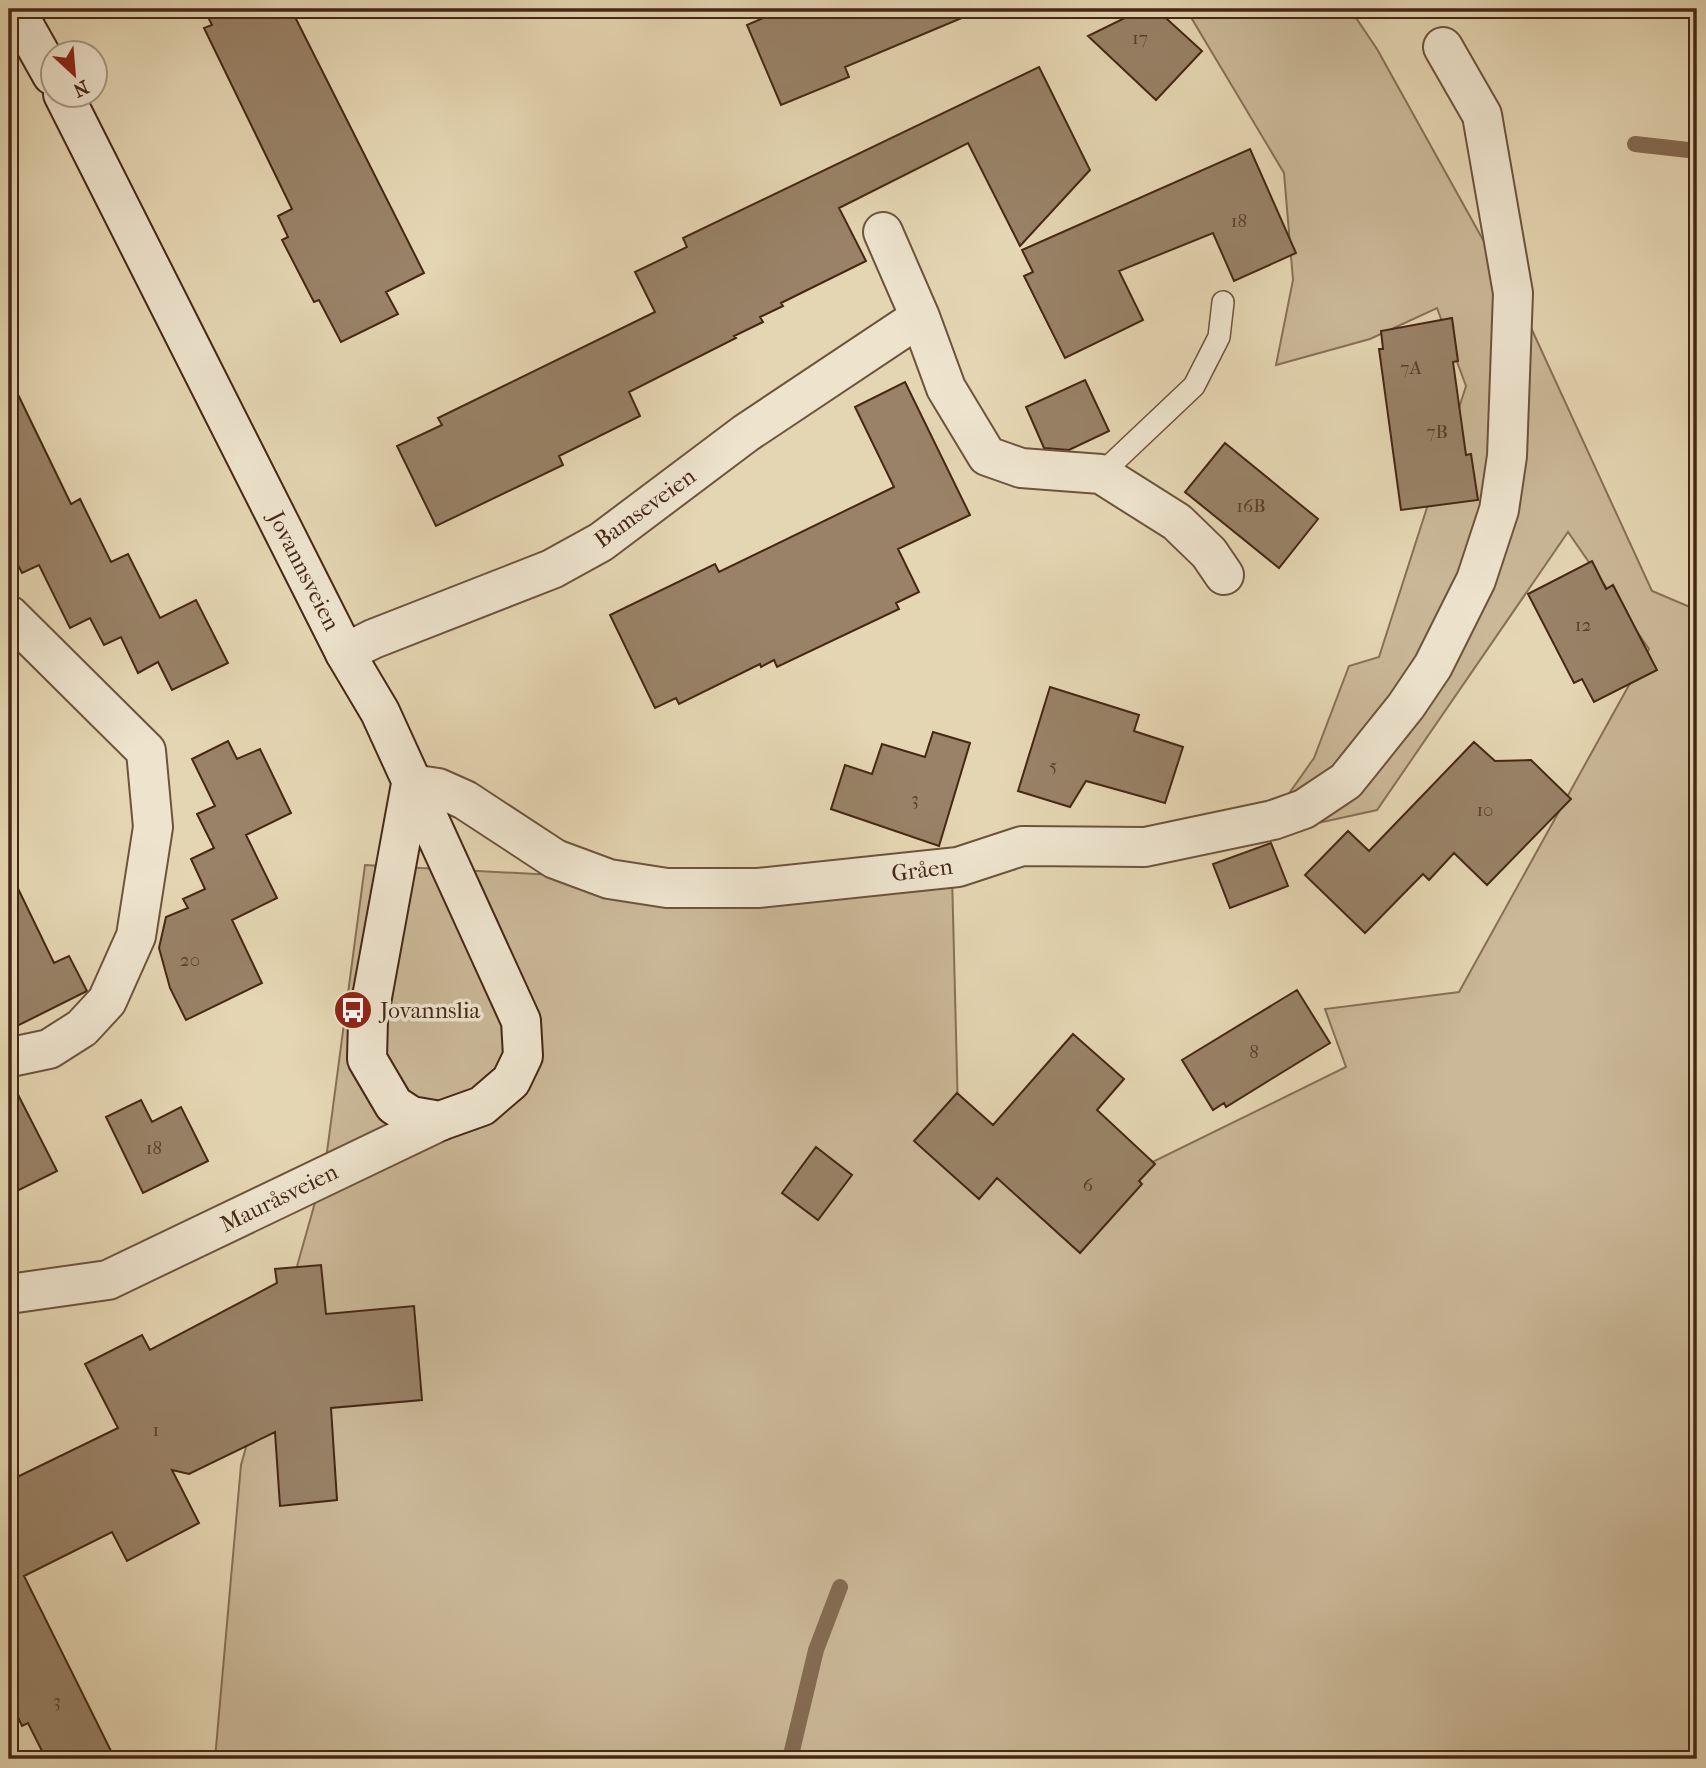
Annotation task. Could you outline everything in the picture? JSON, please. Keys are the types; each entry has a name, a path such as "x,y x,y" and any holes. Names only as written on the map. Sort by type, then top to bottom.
{"street":[{"path":"15,9 38,50"},
{"name":"Gråen","path":"411,784 438,788 465,800 555,859 609,879 667,888 758,888 958,867 1022,846 1145,847 1273,820 1304,809 1346,781 1406,706 1433,666 1476,580 1499,510 1507,456 1513,293 1482,115 1443,47"},
{"name":"Jovannsveien","path":"69,108 345,653 380,712 521,1021 523,1056"},
{"path":"883,232 920,317 946,388 987,456 1021,468 1101,474 1177,522 1209,553 1224,575"},
{"name":"Bamseveien","path":"345,653 373,639 552,569 601,542 746,433 920,317"},
{"path":"9,615 146,751 153,827 136,936 107,1001 82,1028 49,1049 16,1056 9,1054"},
{"path":"411,784 368,1019 367,1059 394,1105 411,1116 440,1121"},
{"name":"Mauråsveien","path":"9,1294 108,1280 440,1121 482,1106 511,1081 523,1056"}],"lane":[{"path":"1101,474 1194,386 1219,337 1223,302"}],"shaded area":[{"path":"1186,9 1350,9 1377,49 1527,319 1652,591 1697,610 1697,1759 215,1759 241,1465 325,1167 365,865 647,880 952,875 958,1112 1071,1202 1346,1067 1325,1009 1459,992 1649,649 1568,532 1377,810 1259,836 1314,758 1349,666 1379,657 1466,386 1437,308 1370,339 1276,365 1293,280 1284,173"}],"building":[{"path":"204,9 291,9 424,273 386,292 398,314 341,342 319,300 314,302 282,240 288,237 278,216 292,209 204,28 212,25"},
{"path":"784,9 983,9 845,67 849,77 781,105 747,25"},
{"path":"1143,9 1156,9 1202,51 1156,100 1088,36"},
{"path":"1039,67 1090,170 1020,246 968,143 839,208 866,261 781,303 783,306 760,317 763,322 734,336 736,338 629,392 640,416 559,456 563,465 436,526 397,446 442,425 438,418 655,312 635,272 687,247 683,238"},
{"path":"1250,149 1296,253 1234,281 1213,233 1119,271 1143,320 1065,358 1024,276 1033,272 1022,250"},
{"path":"1452,318 1458,361 1453,362 1466,455 1471,454 1478,500 1401,510 1379,349 1383,349 1381,331"},
{"path":"9,376 71,504 80,499 111,562 128,554 160,618 196,600 228,663 172,690 158,662 138,673 121,637 104,645 90,618 70,628 39,565 22,573 9,547"},
{"path":"1085,380 1109,431 1069,450 1044,448 1026,407"},
{"path":"905,382 970,515 898,549 919,592 896,603 899,609 777,667 774,660 761,667 760,664 679,704 676,698 655,708 610,615 715,564 719,572 894,487 855,407"},
{"path":"1225,443 1318,519 1279,568 1185,492"},
{"path":"1592,561 1606,589 1613,585 1657,670 1594,702 1582,679 1574,683 1528,594"},
{"path":"1050,687 1139,715 1134,731 1183,747 1165,803 1086,781 1070,807 1018,791"},
{"path":"933,732 970,743 939,846 831,809 845,765 872,774 882,744 925,757"},
{"path":"228,741 237,759 260,749 291,813 246,835 277,898 232,920 262,983 186,1020 170,988 159,948 166,917 188,908 183,899 205,889 191,859 214,848 197,814 215,806 192,759"},
{"path":"1474,742 1495,761 1531,760 1571,799 1487,885 1454,853 1429,880 1423,874 1365,933 1305,875 1348,831 1369,851"},
{"path":"1271,843 1288,886 1230,908 1213,864"},
{"path":"9,870 54,963 69,956 87,991 9,1030"},
{"path":"1297,990 1330,1043 1226,1107 1224,1103 1213,1110 1182,1060"},
{"path":"1073,1034 1124,1079 1097,1110 1155,1164 1139,1181 1142,1184 1080,1253 997,1178 979,1199 914,1141 957,1093 993,1125"},
{"path":"9,1077 57,1171 9,1195"},
{"path":"141,1100 152,1122 181,1107 208,1161 143,1193 106,1117"},
{"path":"816,1147 852,1175 818,1220 782,1193"},
{"path":"321,1265 326,1314 414,1306 422,1400 331,1408 337,1500 280,1506 275,1432 189,1474 172,1470 199,1523 127,1561 112,1532 24,1576 115,1759 46,1759 28,1723 22,1726 9,1698 9,1481 118,1428 85,1364 142,1335 150,1350 277,1283 275,1269"}],"waterway":[{"path":"1635,144 1697,151"},
{"path":"790,1759 816,1650 840,1587"}],"place":[{"name":"Jovannslia","path":"353,1010"}]}
